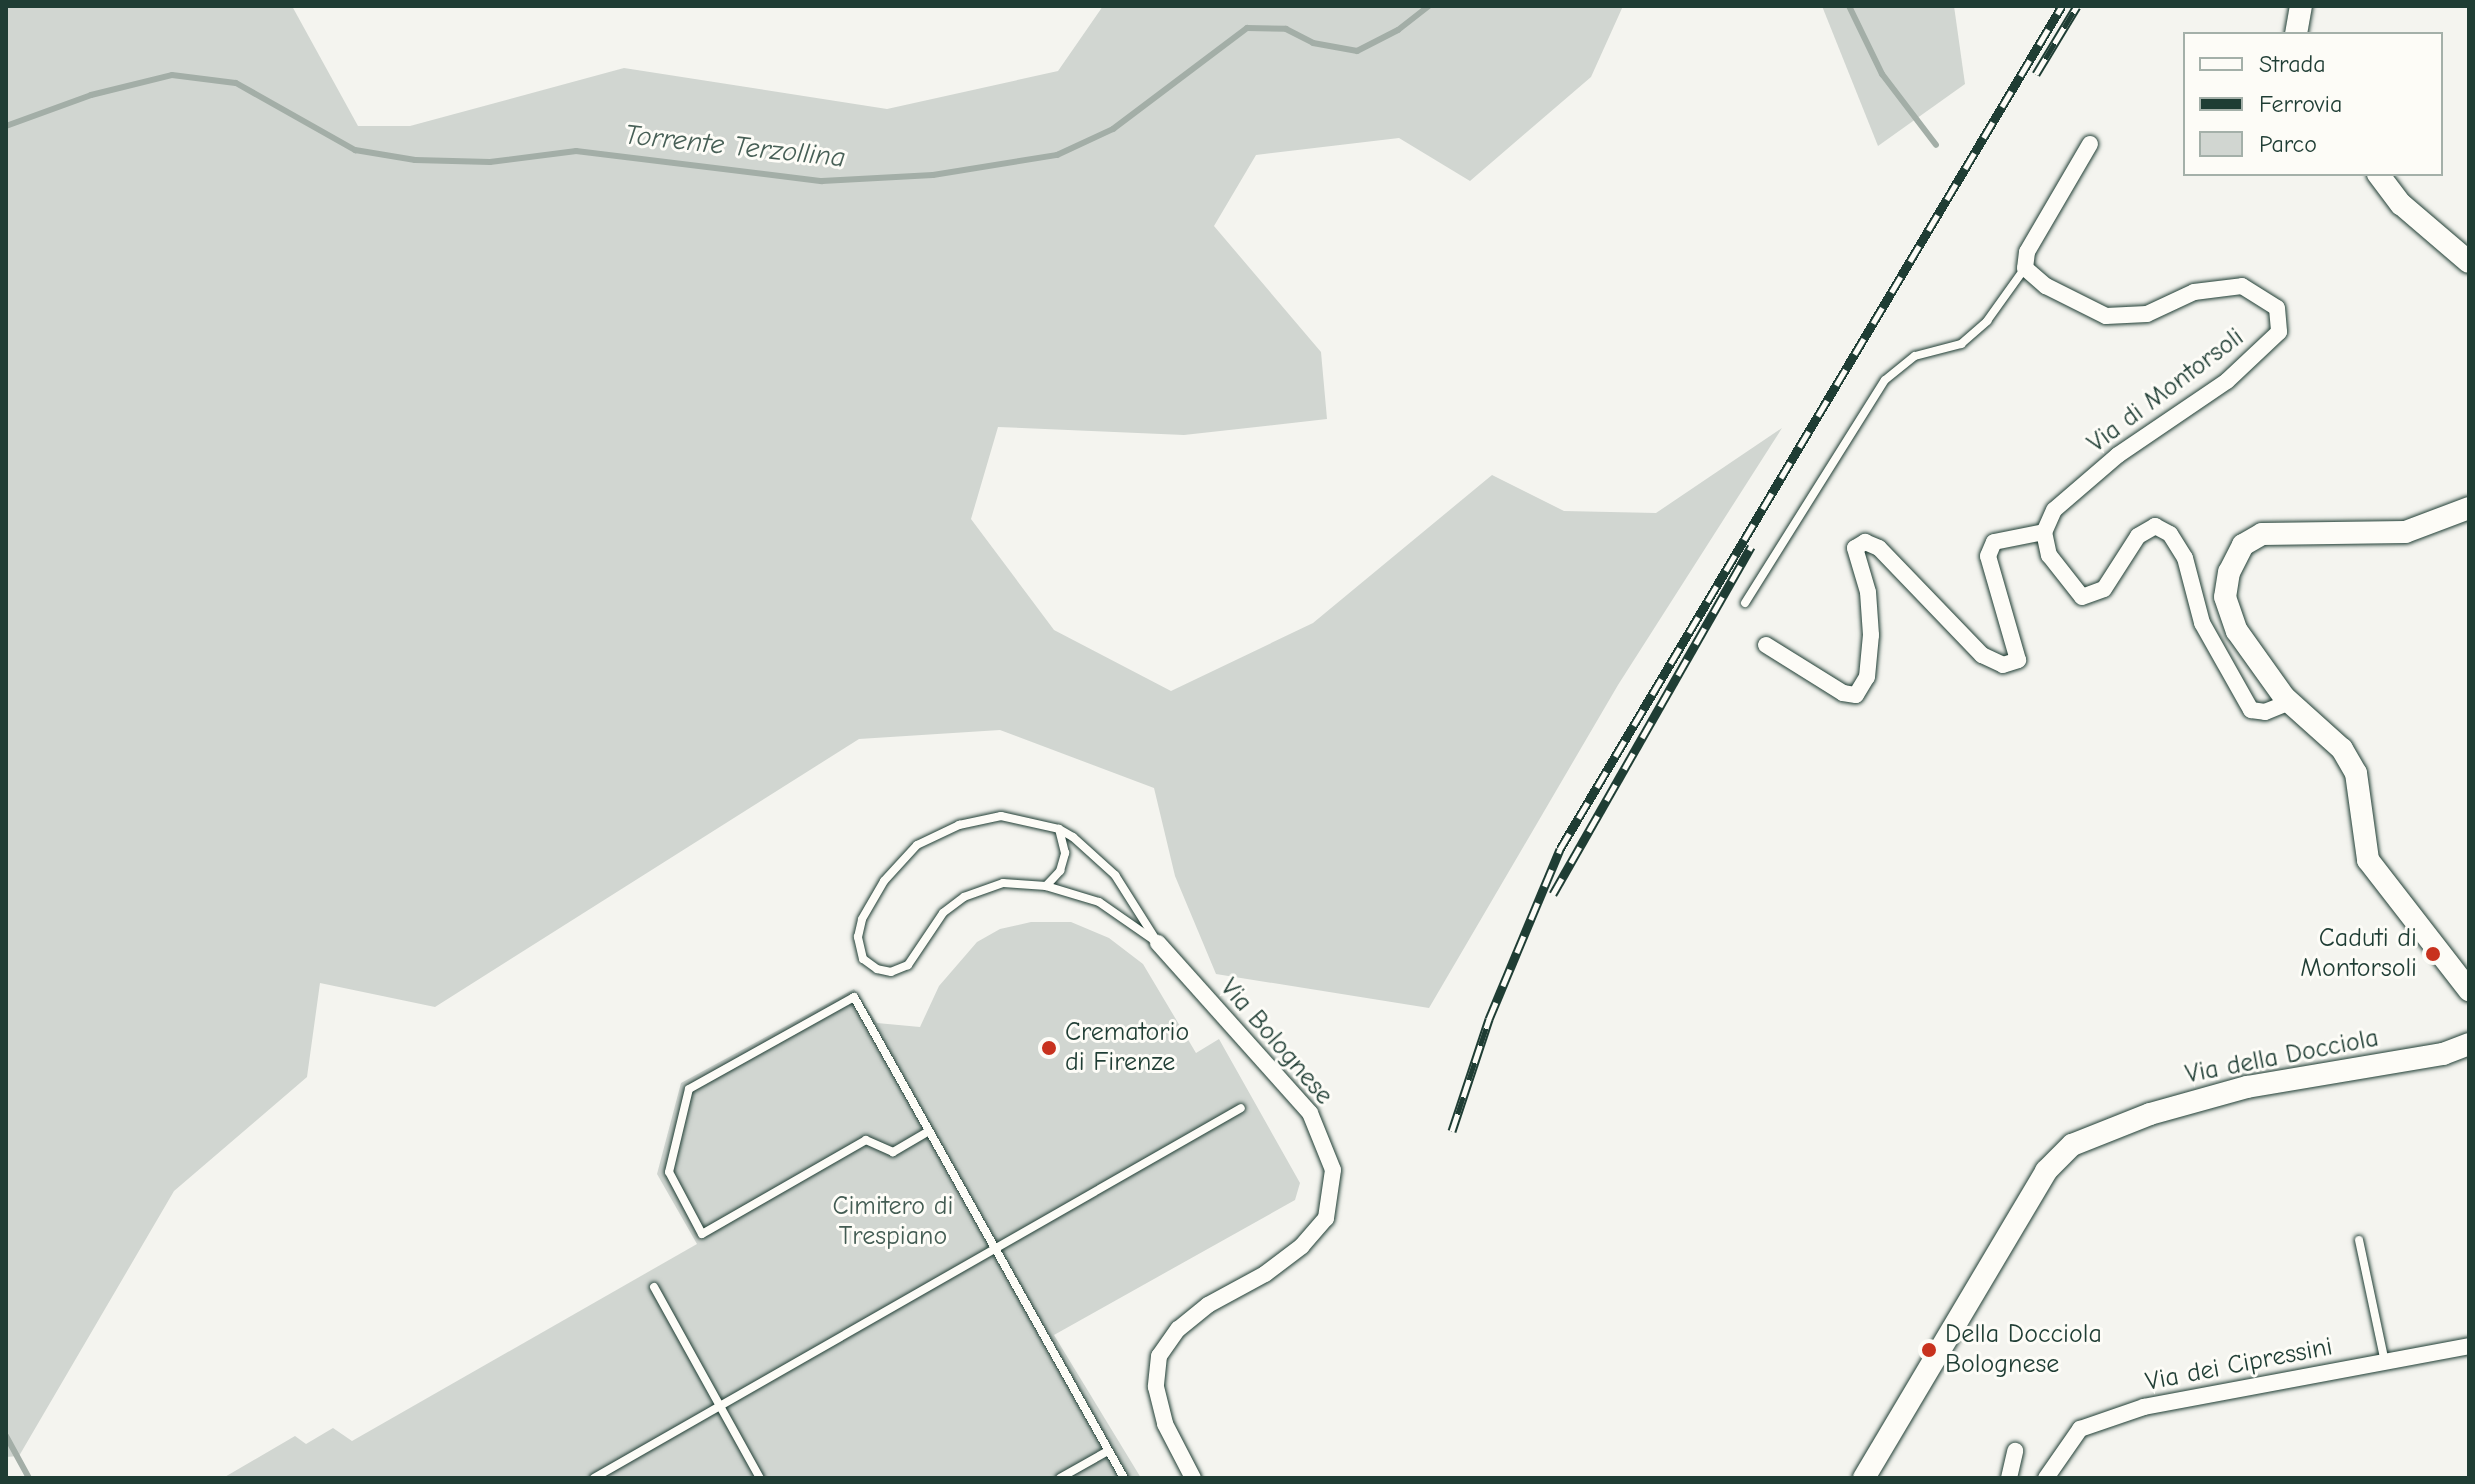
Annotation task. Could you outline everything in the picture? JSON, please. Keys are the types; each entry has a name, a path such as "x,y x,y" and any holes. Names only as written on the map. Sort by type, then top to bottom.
{"street":[{"path":"2296,32 2301,6"},
{"path":"2025,268 2027,252 2090,144"},
{"path":"2380,176 2401,204 2469,262"},
{"name":"Via di Montorsoli","path":"2025,268 2046,286 2106,316 2147,314 2194,292 2242,286 2277,308 2279,332 2227,381 2118,455 2054,510 2044,532"},
{"path":"2469,508 2405,532 2314,529 2262,534 2243,545 2229,572 2225,597 2237,631 2290,702 2342,749 2356,773 2368,860 2469,990"},
{"path":"1766,645 1843,693 1856,695 1867,677 1871,635 1868,592 1855,548 1865,542 1879,548 1982,655 2003,665 2018,660 1988,556 1994,542 2044,532 2049,555 2082,597 2104,589 2138,536 2155,526 2170,534 2185,558 2202,623 2251,710 2265,712 2290,702"},
{"name":"Via Bolognese","path":"1158,943 1310,1113 1333,1170 1326,1218 1302,1246 1265,1274 1208,1305 1178,1329 1159,1356 1156,1387 1165,1424 1193,1478"},
{"name":"Via della Docciola","path":"1864,1478 2046,1171 2072,1145 2150,1114 2247,1087 2443,1054 2469,1044"},
{"name":"Via dei Cipressini","path":"2046,1478 2080,1429 2144,1407 2469,1346"},
{"path":"2009,1478 2015,1451"}],"lane":[{"path":"1745,603 1885,380 1915,356 1961,344 1987,321 2025,268"},
{"path":"1001,816 1059,829 1115,875 1158,943 1099,902 1046,886 1003,883 964,897 943,913 908,965 891,972 877,969 863,959 858,937 862,919 884,881 917,845 959,825 1001,816"},
{"path":"1046,886 1060,871 1065,853 1059,829"},
{"path":"929,1131 893,1152 866,1140 702,1234 669,1172 689,1089 854,997 1124,1478"},
{"path":"594,1478 1241,1108"},
{"path":"2359,1240 2385,1362"},
{"path":"654,1287 760,1478"},
{"path":"1060,1478 1108,1451"}],"green space":[{"path":"6,6 292,6 358,126 410,126 624,68 887,109 1058,71 1103,6 1623,6 1591,77 1470,181 1399,138 1256,155 1214,226 1321,352 1327,419 1184,435 998,427 971,519 1054,630 1171,691 1313,623 1492,475 1564,511 1656,513 1782,428 1618,685 1429,1008 1216,974 1175,876 1154,788 1000,730 859,739 435,1007 320,983 307,1077 174,1191 19,1456 6,1457"},
{"path":"1822,6 1954,6 1965,84 1878,146"},
{"name":"Cimitero di Trespiano","path":"1031,922 1071,922 1109,938 1143,964 1196,1053 1219,1039 1300,1183 1295,1200 1054,1335 1141,1478 223,1478 295,1436 306,1444 333,1428 352,1441 697,1244 657,1174 681,1083 854,989 877,1023 920,1027 939,986 977,942 1000,929"}],"waterway":[{"name":"Torrente Terzollina","path":"6,126 91,95 172,75 236,83 355,150 415,160 490,162 576,151 822,181 933,175 1057,155 1113,129 1247,28 1286,29 1313,43 1357,51 1398,30 1429,6"},
{"path":"1849,6 1882,74 1936,145"},
{"path":"6,1436 29,1478"}],"railway":[{"path":"1452,1131 1489,1019 1560,849 2062,6"},
{"path":"2036,74 2077,6"},
{"path":"1553,894 1751,547"}],"place":[{"name":"Caduti di Montorsoli","path":"2433,954"},
{"name":"Crematorio di Firenze","path":"1049,1048"},
{"name":"Della Docciola Bolognese","path":"1929,1350"}]}
